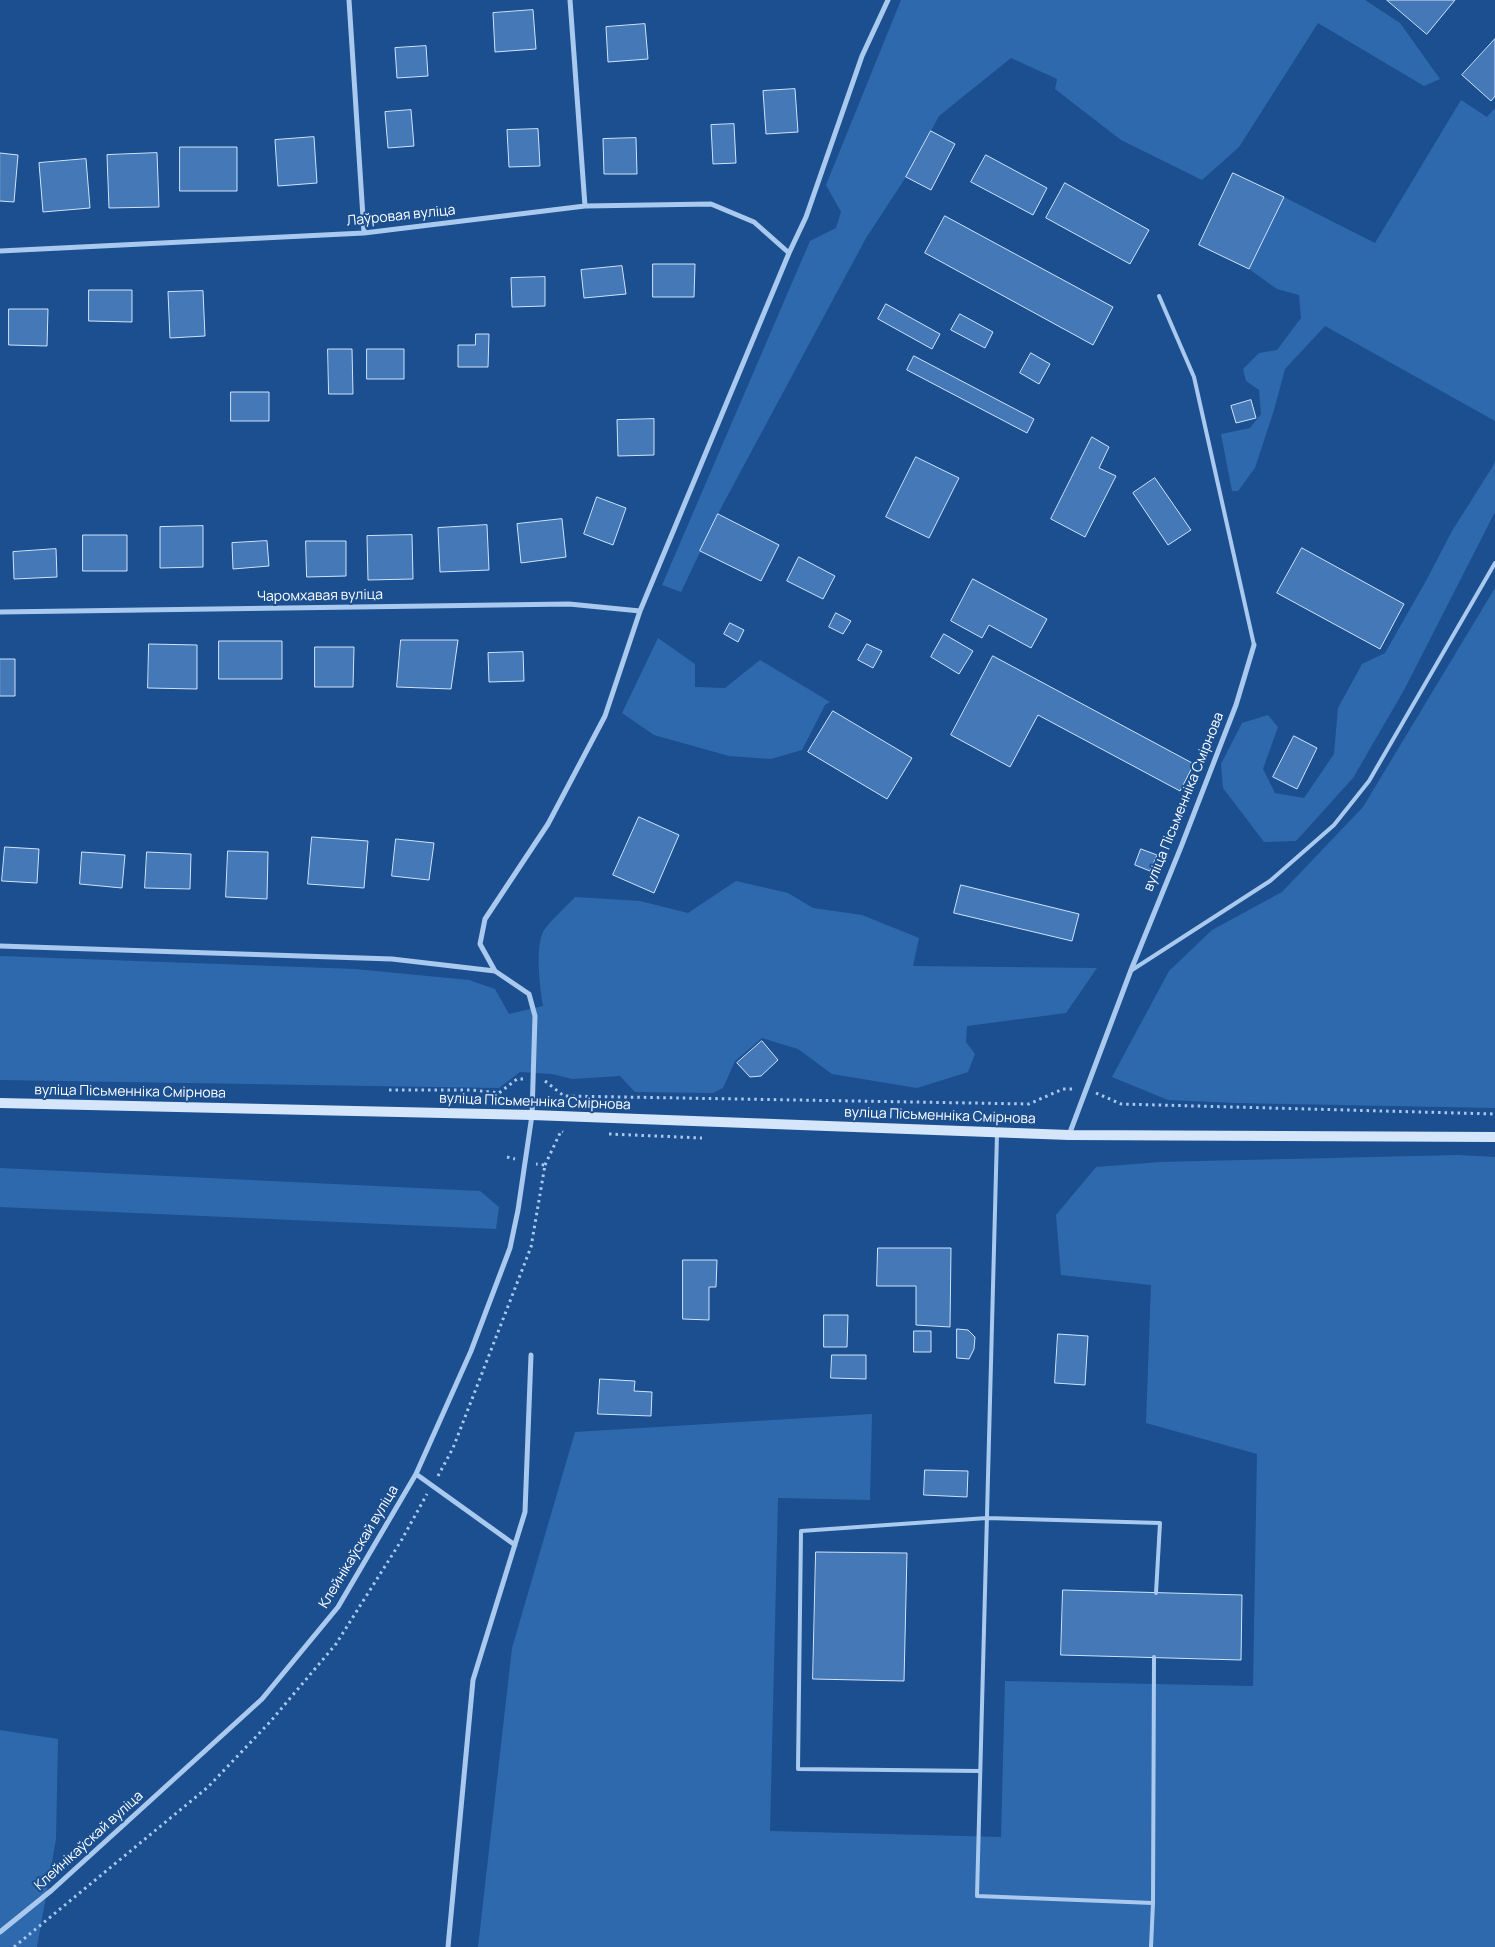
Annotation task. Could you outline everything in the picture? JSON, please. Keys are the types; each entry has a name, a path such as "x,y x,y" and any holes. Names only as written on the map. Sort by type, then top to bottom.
{"main road":[{"name":"вуліца Пісьменніка Смірнова","path":"0,1103 532,1115 1069,1135 1495,1137"}],"street":[{"path":"350,0 364,233"},
{"path":"570,0 585,206"},
{"path":"495,971 480,944 485,919 548,824 605,716 640,611 789,253 806,217 862,56 888,0"},
{"name":"Лаўровая вуліца","path":"0,251 364,233 585,206 711,204 754,222 789,253"},
{"name":"Чаромхавая вуліца","path":"0,612 569,604 640,611"},
{"name":"вуліца Пісьменніка Смірнова","path":"1069,1135 1131,970 1236,706 1254,645"},
{"path":"0,946 392,959 495,971"},
{"name":"Клейнікаўскай вуліца","path":"0,1932 52,1890 262,1699 338,1607 416,1474 471,1351 510,1248 525,1162 532,1115 535,1016 529,994 495,971"},
{"path":"448,1947 473,1680 525,1512 531,1355"},
{"path":"416,1474 515,1545"}],"lane":[{"path":"1159,296 1194,377 1254,645"},
{"path":"1131,970 1270,882 1334,825 1369,781 1495,563"},
{"path":"997,1132 977,1896 1153,1903"},
{"path":"980,1771 798,1769 801,1531 987,1518 1160,1523 1156,1593"},
{"path":"1151,1947 1153,1903 1154,1657"}],"path":[{"path":"389,1090 472,1090 499,1093 517,1079 533,1079 544,1080 564,1096 1029,1104 1063,1089 1086,1089 1121,1104 1495,1114"},
{"path":"14,1947 208,1787 270,1722 336,1644 401,1541 453,1448 531,1247 545,1166 561,1131 570,1132"},
{"path":"608,1134 702,1138"},
{"path":"507,1157 545,1166"}],"shaded area":[{"path":"901,0 1365,0 1400,23 1440,79 1424,86 1318,23 1239,147 1202,180 1121,140 1055,89 1057,79 1011,58 939,116 906,177 866,238 721,508 681,592 662,585 810,241 836,228 841,212 826,185"},
{"path":"1461,100 1487,117 1495,108 1495,421 1325,326 1285,369 1255,468 1238,491 1232,491 1221,434 1250,428 1261,414 1259,390 1246,381 1243,369 1259,353 1277,350 1301,318 1299,295 1277,289 1249,269 1284,197 1375,243"},
{"path":"1495,460 1495,512 1404,690 1353,778 1296,841 1264,842 1223,788 1221,764 1242,723 1268,715 1278,727 1263,769 1275,793 1304,798 1334,754 1338,708 1362,664 1385,653 1452,531"},
{"path":"1495,588 1495,1108 1168,1100 1112,1077 1169,971 1212,930 1282,892 1363,807"},
{"path":"658,638 695,664 695,687 725,688 760,660 830,702 825,705 802,750 771,759 729,756 654,735 622,713"},
{"path":"736,881 788,893 813,908 862,915 919,938 913,966 1097,968 1066,1013 967,1026 966,1042 975,1054 968,1072 917,1088 832,1074 798,1049 762,1038 735,1061 723,1088 713,1093 635,1092 620,1076 572,1079 552,1074 520,1072 499,1088 0,1080 0,956 355,969 469,980 495,989 509,1014 543,1006 539,948 543,932 575,897 640,901 688,913"},
{"path":"1458,1155 1495,1157 1495,1947 478,1947 512,1648 575,1432 872,1414 870,1500 778,1498 770,1831 1001,1837 1005,1681 1253,1686 1257,1454 1146,1423 1151,1285 1061,1275 1056,1215 1096,1167 1160,1162"},
{"path":"0,1168 480,1191 499,1207 496,1229 0,1207"},
{"path":"0,1730 58,1739 56,1839 37,1947 0,1947"}],"building":[{"path":"1387,0 1455,0 1427,34"},
{"path":"533,10 536,49 495,52 493,13"},
{"path":"645,24 648,59 608,62 606,27"},
{"path":"1495,39 1495,96 1491,101 1462,75"},
{"path":"426,46 428,76 397,78 395,48"},
{"path":"795,89 798,132 766,134 763,91"},
{"path":"411,110 414,146 388,148 385,112"},
{"path":"734,124 736,163 713,164 711,125"},
{"path":"538,129 540,166 509,167 507,130"},
{"path":"931,131 955,144 931,190 906,177"},
{"path":"314,137 317,183 278,186 275,140"},
{"path":"636,138 637,174 604,174 603,139"},
{"path":"180,147 237,147 237,191 180,191"},
{"path":"0,153 18,155 14,202 0,201"},
{"path":"157,153 159,207 109,208 107,155"},
{"path":"986,155 1047,188 1033,215 971,182"},
{"path":"86,159 90,208 43,212 39,163"},
{"path":"1233,173 1284,197 1249,269 1199,245"},
{"path":"1065,183 1149,230 1130,264 1046,218"},
{"path":"945,216 1113,307 1093,345 925,253"},
{"path":"653,264 695,264 694,297 653,297"},
{"path":"622,266 626,294 584,298 581,270"},
{"path":"545,277 545,306 512,307 511,278"},
{"path":"89,290 132,290 132,322 89,321"},
{"path":"203,291 205,336 170,338 168,292"},
{"path":"886,304 940,334 932,349 878,319"},
{"path":"9,309 48,309 47,346 9,345"},
{"path":"960,314 993,332 985,348 951,330"},
{"path":"476,334 489,334 488,367 458,367 458,345 475,345"},
{"path":"328,349 352,349 353,394 329,394"},
{"path":"367,349 404,349 404,379 367,379"},
{"path":"1031,353 1050,364 1039,384 1020,373"},
{"path":"914,356 1034,419 1027,433 907,370"},
{"path":"231,392 269,392 269,421 231,421"},
{"path":"1251,400 1256,418 1236,423 1231,406"},
{"path":"654,419 654,455 618,456 617,420"},
{"path":"1092,437 1109,447 1099,468 1116,476 1085,537 1051,519"},
{"path":"916,457 959,478 929,538 886,517"},
{"path":"1155,478 1191,530 1168,545 1133,493"},
{"path":"597,497 626,508 613,545 584,534"},
{"path":"718,514 779,545 761,581 700,551"},
{"path":"562,519 566,557 521,563 517,524"},
{"path":"487,525 489,570 440,572 438,528"},
{"path":"203,526 203,567 160,568 160,527"},
{"path":"83,535 127,535 127,571 83,571"},
{"path":"412,535 413,579 368,580 367,536"},
{"path":"267,541 269,566 233,569 232,543"},
{"path":"306,541 346,541 346,576 307,577"},
{"path":"1302,548 1404,604 1380,649 1277,593"},
{"path":"56,549 57,577 14,579 13,552"},
{"path":"799,557 835,576 823,599 787,581"},
{"path":"973,579 1047,619 1031,648 989,625 982,638 951,621"},
{"path":"836,613 851,621 843,634 829,627"},
{"path":"730,623 744,630 738,642 724,634"},
{"path":"944,634 973,651 959,674 931,657"},
{"path":"401,640 458,640 451,689 397,687"},
{"path":"219,641 282,641 282,679 219,679"},
{"path":"149,644 197,645 197,689 148,688"},
{"path":"867,644 882,651 873,668 858,660"},
{"path":"315,647 354,647 353,687 315,687"},
{"path":"523,652 524,681 489,682 488,653"},
{"path":"993,656 1194,764 1180,791 1038,715 1010,767 951,735"},
{"path":"0,659 15,659 15,696 0,696"},
{"path":"833,711 912,758 887,799 808,752"},
{"path":"1294,736 1317,748 1297,789 1273,777"},
{"path":"639,817 679,835 654,893 613,875"},
{"path":"312,837 368,841 364,888 308,884"},
{"path":"396,839 434,843 429,880 392,876"},
{"path":"5,847 39,849 37,883 2,881"},
{"path":"1141,849 1157,855 1150,871 1135,865"},
{"path":"228,851 268,852 267,899 226,897"},
{"path":"82,852 125,855 122,888 80,884"},
{"path":"147,852 191,854 190,889 145,888"},
{"path":"961,885 1079,914 1072,941 954,913"},
{"path":"762,1041 778,1060 761,1076 750,1077 737,1063"},
{"path":"878,1248 951,1248 950,1327 916,1325 916,1286 877,1286"},
{"path":"683,1260 717,1260 716,1287 709,1287 709,1320 683,1319"},
{"path":"824,1315 848,1315 847,1347 824,1347"},
{"path":"957,1329 968,1330 975,1337 974,1349 969,1359 957,1358"},
{"path":"914,1331 931,1331 931,1352 914,1352"},
{"path":"1058,1334 1088,1336 1085,1385 1055,1383"},
{"path":"832,1355 866,1355 866,1379 831,1378"},
{"path":"600,1379 635,1381 634,1391 652,1392 651,1416 598,1414"},
{"path":"925,1470 968,1471 967,1497 924,1495"},
{"path":"816,1552 907,1553 904,1681 813,1679"},
{"path":"1063,1590 1242,1595 1241,1660 1061,1655"}]}
